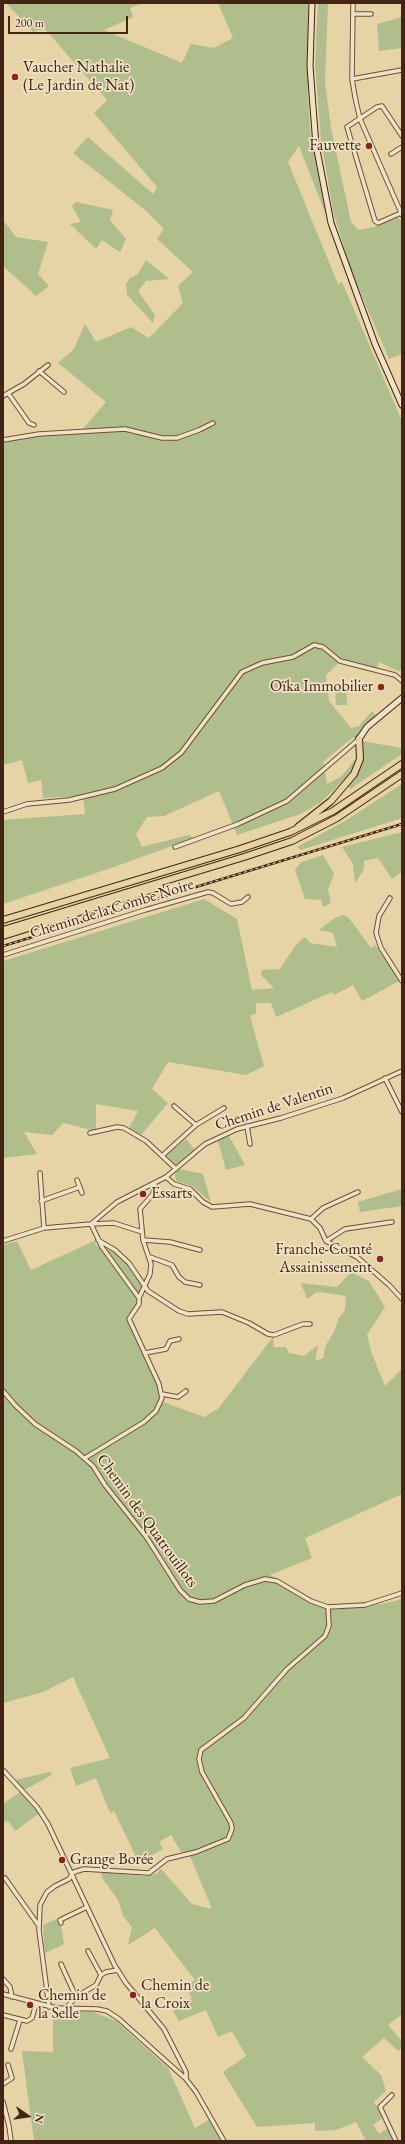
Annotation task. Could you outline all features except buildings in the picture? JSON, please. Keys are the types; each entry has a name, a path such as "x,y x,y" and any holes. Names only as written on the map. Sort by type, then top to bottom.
{"highway":[{"path":"290,832 318,812 354,774 360,759 357,740"},
{"path":"3,919 240,849 290,832 333,811 402,764"},
{"path":"3,930 287,843 317,829 402,775"},
{"path":"3,936 213,870 244,857"}],"main road":[{"path":"312,3 310,66 312,107 316,145 330,223 375,344 402,405"},
{"path":"357,740 368,727 402,698"}],"street":[{"path":"353,3 352,79 360,119 402,214 378,223 375,221 347,131 349,125 360,119 377,107 382,106 402,136"},
{"path":"353,14 371,14"},
{"path":"352,79 402,70"},
{"path":"391,154 402,147"},
{"path":"3,396 24,384 48,365"},
{"path":"39,371 64,392"},
{"path":"8,393 29,423 34,425"},
{"path":"3,440 39,434 125,429 162,438 177,438 213,423"},
{"path":"3,812 27,804 68,800 115,789 162,768 181,754 238,675 255,665 293,657 319,645 340,661 395,675 402,681"},
{"path":"175,847 238,824 287,801 357,740"},
{"name":"Chemin de la Combe Noire","path":"3,955 145,910 208,892 213,893 231,904 242,902 248,897"},
{"path":"390,898 379,916 376,933 381,948 402,981"},
{"name":"Chemin de Valentin","path":"91,1224 117,1202 155,1184 166,1177 205,1144 247,1126 324,1104 402,1071"},
{"path":"385,1078 402,1112"},
{"name":"Chemin de Valentin","path":"174,1106 196,1126"},
{"name":"Chemin de Valentin","path":"163,1155 196,1126 224,1108"},
{"path":"247,1126 250,1144"},
{"path":"90,1133 117,1127 124,1128 146,1141 176,1168"},
{"path":"40,1173 44,1228"},
{"path":"166,1177 174,1184 190,1189 202,1202 212,1207 250,1204 311,1219 320,1228 326,1241 335,1247 353,1254 389,1285 402,1299"},
{"path":"78,1180 82,1193"},
{"path":"85,1458 152,1416 160,1404 162,1394 129,1319 139,1304 139,1298 150,1274 150,1257 143,1240 140,1210 153,1194 155,1184"},
{"path":"41,1201 80,1186"},
{"path":"311,1219 323,1208 358,1192"},
{"path":"326,1241 345,1229 392,1222"},
{"path":"3,1241 44,1228 91,1224 114,1223 142,1232"},
{"path":"91,1224 98,1240 139,1298"},
{"path":"98,1240 115,1250 129,1263 148,1291 179,1311 188,1314 222,1312 249,1323 268,1334 281,1333 303,1324 310,1324"},
{"path":"143,1240 170,1242 200,1250"},
{"path":"150,1257 172,1266 179,1278 185,1282 200,1285"},
{"path":"145,1353 166,1349 170,1341 179,1339"},
{"name":"Chemin des Quatrouillots","path":"3,1391 14,1405 41,1429 85,1458 144,1532 180,1590 189,1599 200,1602 214,1601 252,1582 271,1579 284,1584 311,1601 328,1607 365,1604 402,1593"},
{"path":"162,1394 178,1397 186,1391"},
{"path":"49,2007 41,1953 39,1926 42,1898 55,1886 70,1879 74,1872 84,1869 149,1873 167,1859 191,1853 228,1838 232,1828 228,1816 202,1772 199,1760 201,1750 244,1718 287,1669 325,1636 329,1626 328,1607"},
{"path":"3,1770 43,1815 118,1970 164,2029 186,2072 186,2079"},
{"path":"4,1878 39,1926"},
{"path":"61,1924 60,1920 87,1907"},
{"path":"88,1951 101,1976"},
{"path":"61,1964 76,1997"},
{"path":"66,2008 76,1997 96,1985 101,1976 118,1970"},
{"path":"3,1979 10,1987 12,1997"},
{"path":"3,1994 49,2007 97,2009 111,2013 186,2079 196,2092 224,2141"},
{"path":"3,2015 27,2021 32,2018 36,2004"},
{"path":"11,2049 20,2020"},
{"path":"3,2084 12,2078 8,2065"},
{"path":"392,2095 380,2107 396,2141"},
{"path":"3,2102 11,2141"}],"green space":[{"path":"6,3 143,3 130,8 133,17 104,30 182,63 191,44 214,48 233,38 218,3 308,3 308,93 310,129 326,215 299,146 288,162 338,284 342,282 402,421 402,670 398,671 379,662 377,669 340,662 326,675 329,701 351,728 359,726 372,711 377,716 360,735 351,739 323,762 327,784 342,776 356,758 349,775 320,803 300,814 237,835 219,791 164,816 147,817 136,834 142,847 189,835 194,838 114,867 3,904 3,820 85,814 83,796 43,798 41,780 28,783 22,760 3,765 3,438 33,433 75,432 83,429 106,402 58,363 74,349 85,324 96,342 131,327 149,338 183,303 178,286 193,272 157,239 164,229 145,210 73,153 88,137 153,194 157,187 94,113 107,100 44,28 33,32"},
{"path":"318,3 328,3 325,82 331,128 351,222 358,230 374,227 397,217 402,221 402,354 389,359 351,270 333,211 321,140 315,63"},
{"path":"402,17 402,48 379,51 377,24"},
{"path":"76,202 113,210 110,220 126,239 120,252 102,240 96,249 70,224 81,222 72,206"},
{"path":"3,220 16,237 48,242 38,274 49,286 36,296 3,266"},
{"path":"146,260 169,279 146,281 138,291 155,315 153,323 127,295 126,284 130,278 138,274"},
{"path":"335,685 346,685 347,705 336,705"},
{"path":"362,741 402,748 402,754 350,789 348,786 362,763"},
{"path":"402,784 402,818 301,850 297,847 345,821"},
{"path":"402,832 402,872 392,879 378,858 364,861 364,869 355,883 353,864 342,847"},
{"path":"323,855 334,874 328,889 331,903 323,907 321,900 305,899 295,870 301,862"},
{"path":"204,899 237,919 252,990 274,988 261,975 262,970 280,969 295,946 305,937 310,943 337,947 333,933 319,930 335,918 343,915 349,918 371,948 375,945 401,980 362,1001 353,985 334,995 332,992 276,1017 271,1003 256,1003 256,1013 250,1016 264,1066 246,1075 168,1062 152,1089 168,1103 141,1135 129,1128 138,1111 96,1104 96,1131 63,1123 52,1135 24,1132 37,1154 3,1158 3,961"},
{"path":"229,1136 245,1165 226,1170 218,1141"},
{"path":"186,1139 195,1150 177,1165 174,1164 166,1155"},
{"path":"180,1169 203,1174 211,1202 192,1186 176,1181 175,1174"},
{"path":"402,1189 402,1206 360,1212 358,1202"},
{"path":"17,1241 31,1270 94,1241 98,1247 120,1253 145,1284 139,1302 127,1319 161,1393 160,1401 204,1417 218,1409 273,1337 274,1347 286,1347 289,1353 304,1356 318,1345 315,1361 323,1358 326,1345 334,1332 339,1318 345,1310 346,1296 320,1292 315,1293 307,1299 301,1283 337,1287 351,1272 369,1281 385,1307 367,1335 372,1354 385,1386 402,1369 402,1494 305,1538 312,1558 270,1575 333,1610 387,1603 402,1599 402,2014 388,2025 402,2041 402,2048 398,2051 384,2038 362,2057 381,2075 386,2091 374,2102 384,2117 373,2125 379,2134 388,2128 394,2141 366,2141 356,2122 336,2130 315,2131 315,2123 257,2127 223,2072 246,2056 232,2031 218,2037 206,2010 179,2021 173,2011 177,2008 175,2005 192,1998 185,1987 195,1980 155,1928 128,1945 132,1927 123,1916 118,1900 102,1878 101,1872 144,1876 156,1874 161,1869 192,1904 212,1909 188,1851 181,1852 171,1835 159,1842 163,1849 139,1863 114,1811 110,1813 96,1778 76,1786 70,1768 110,1758 73,1677 43,1692 3,1703 3,1245"},
{"path":"50,1772 52,1775 24,1790 15,1780"},
{"path":"20,1792 41,1812 15,1831 9,1822 3,1821 3,1804"},
{"path":"56,1919 61,1925 64,1944 45,1953 43,1925"},
{"path":"53,2012 93,2012 116,2021 168,2068 195,2128 209,2120 221,2141 34,2141 22,2051 53,2052"}],"railway":[{"path":"3,946 402,824"}],"place":[{"name":"Vaucher Nathalie (Le Jardin de Nat)","path":"15,77"},
{"name":"Fauvette","path":"369,146"},
{"name":"Oïka Immobilier","path":"381,687"},
{"name":"Essarts","path":"143,1194"},
{"name":"Franche-Comté Assainissement","path":"380,1259"},
{"name":"Grange Borée","path":"62,1860"},
{"name":"Chemin de la Croix","path":"133,1995"},
{"name":"Chemin de la Selle","path":"30,2005"}]}
